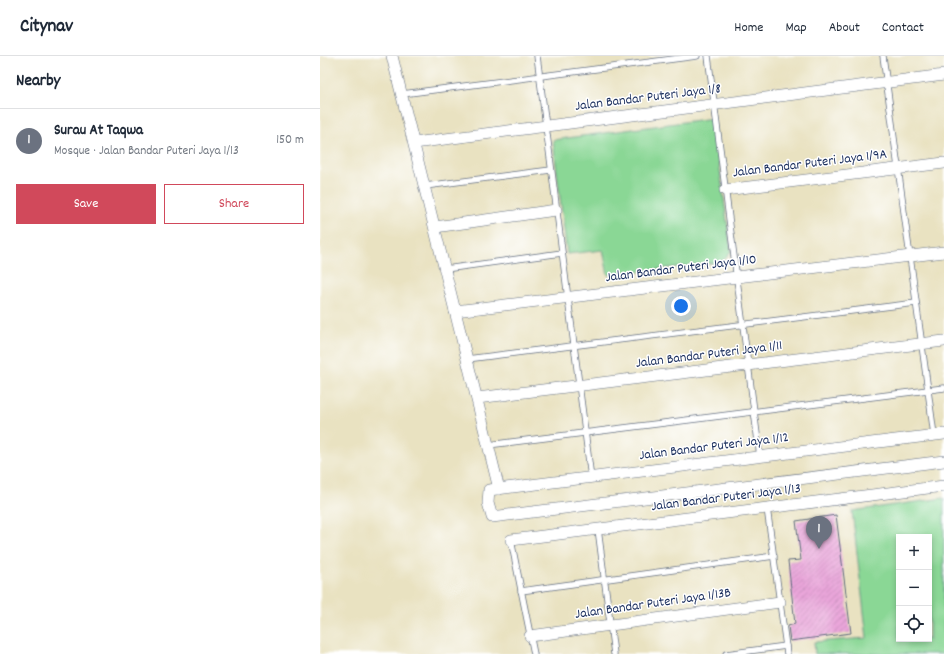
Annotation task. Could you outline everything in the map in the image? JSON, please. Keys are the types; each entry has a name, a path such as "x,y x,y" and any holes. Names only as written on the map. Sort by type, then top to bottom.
{"street":[{"path":"392,56 488,445 494,490 488,503 492,517 944,461"},
{"name":"Jalan Bandar Puteri Jaya 1/8","path":"414,143 944,75"},
{"name":"Jalan Bandar Puteri Jaya 1/9A","path":"726,190 944,163"},
{"path":"434,227 556,210"},
{"name":"Jalan Bandar Puteri Jaya 1/10","path":"455,311 944,252"},
{"name":"Jalan Bandar Puteri Jaya 1/11","path":"477,398 944,341"},
{"name":"Jalan Bandar Puteri Jaya 1/12","path":"494,490 939,434"},
{"name":"Jalan Bandar Puteri Jaya 1/13","path":"511,540 944,486"},
{"name":"Jalan Bandar Puteri Jaya 1/13B","path":"530,636 780,602"}],"lane":[{"path":"537,56 591,478"},
{"path":"402,94 697,56"},
{"path":"708,56 760,457"},
{"path":"883,56 928,390 939,434"},
{"path":"425,186 551,170"},
{"path":"445,269 562,253"},
{"path":"467,359 916,303"},
{"path":"488,445 944,388"},
{"path":"767,508 787,654"},
{"path":"598,529 614,654"},
{"path":"511,540 534,654"},
{"path":"521,591 774,556"},
{"path":"726,654 786,646"}],"green space":[{"path":"713,118 731,251 722,262 608,275 603,250 567,254 553,140"},
{"path":"944,498 944,654 815,654 814,642 867,638 852,511"}],"building":[{"path":"836,515 851,633 790,641 788,626 795,624 788,561 801,560 796,521"}],"place":[{"name":"Surau At Taqwa","path":"819,549"}]}
